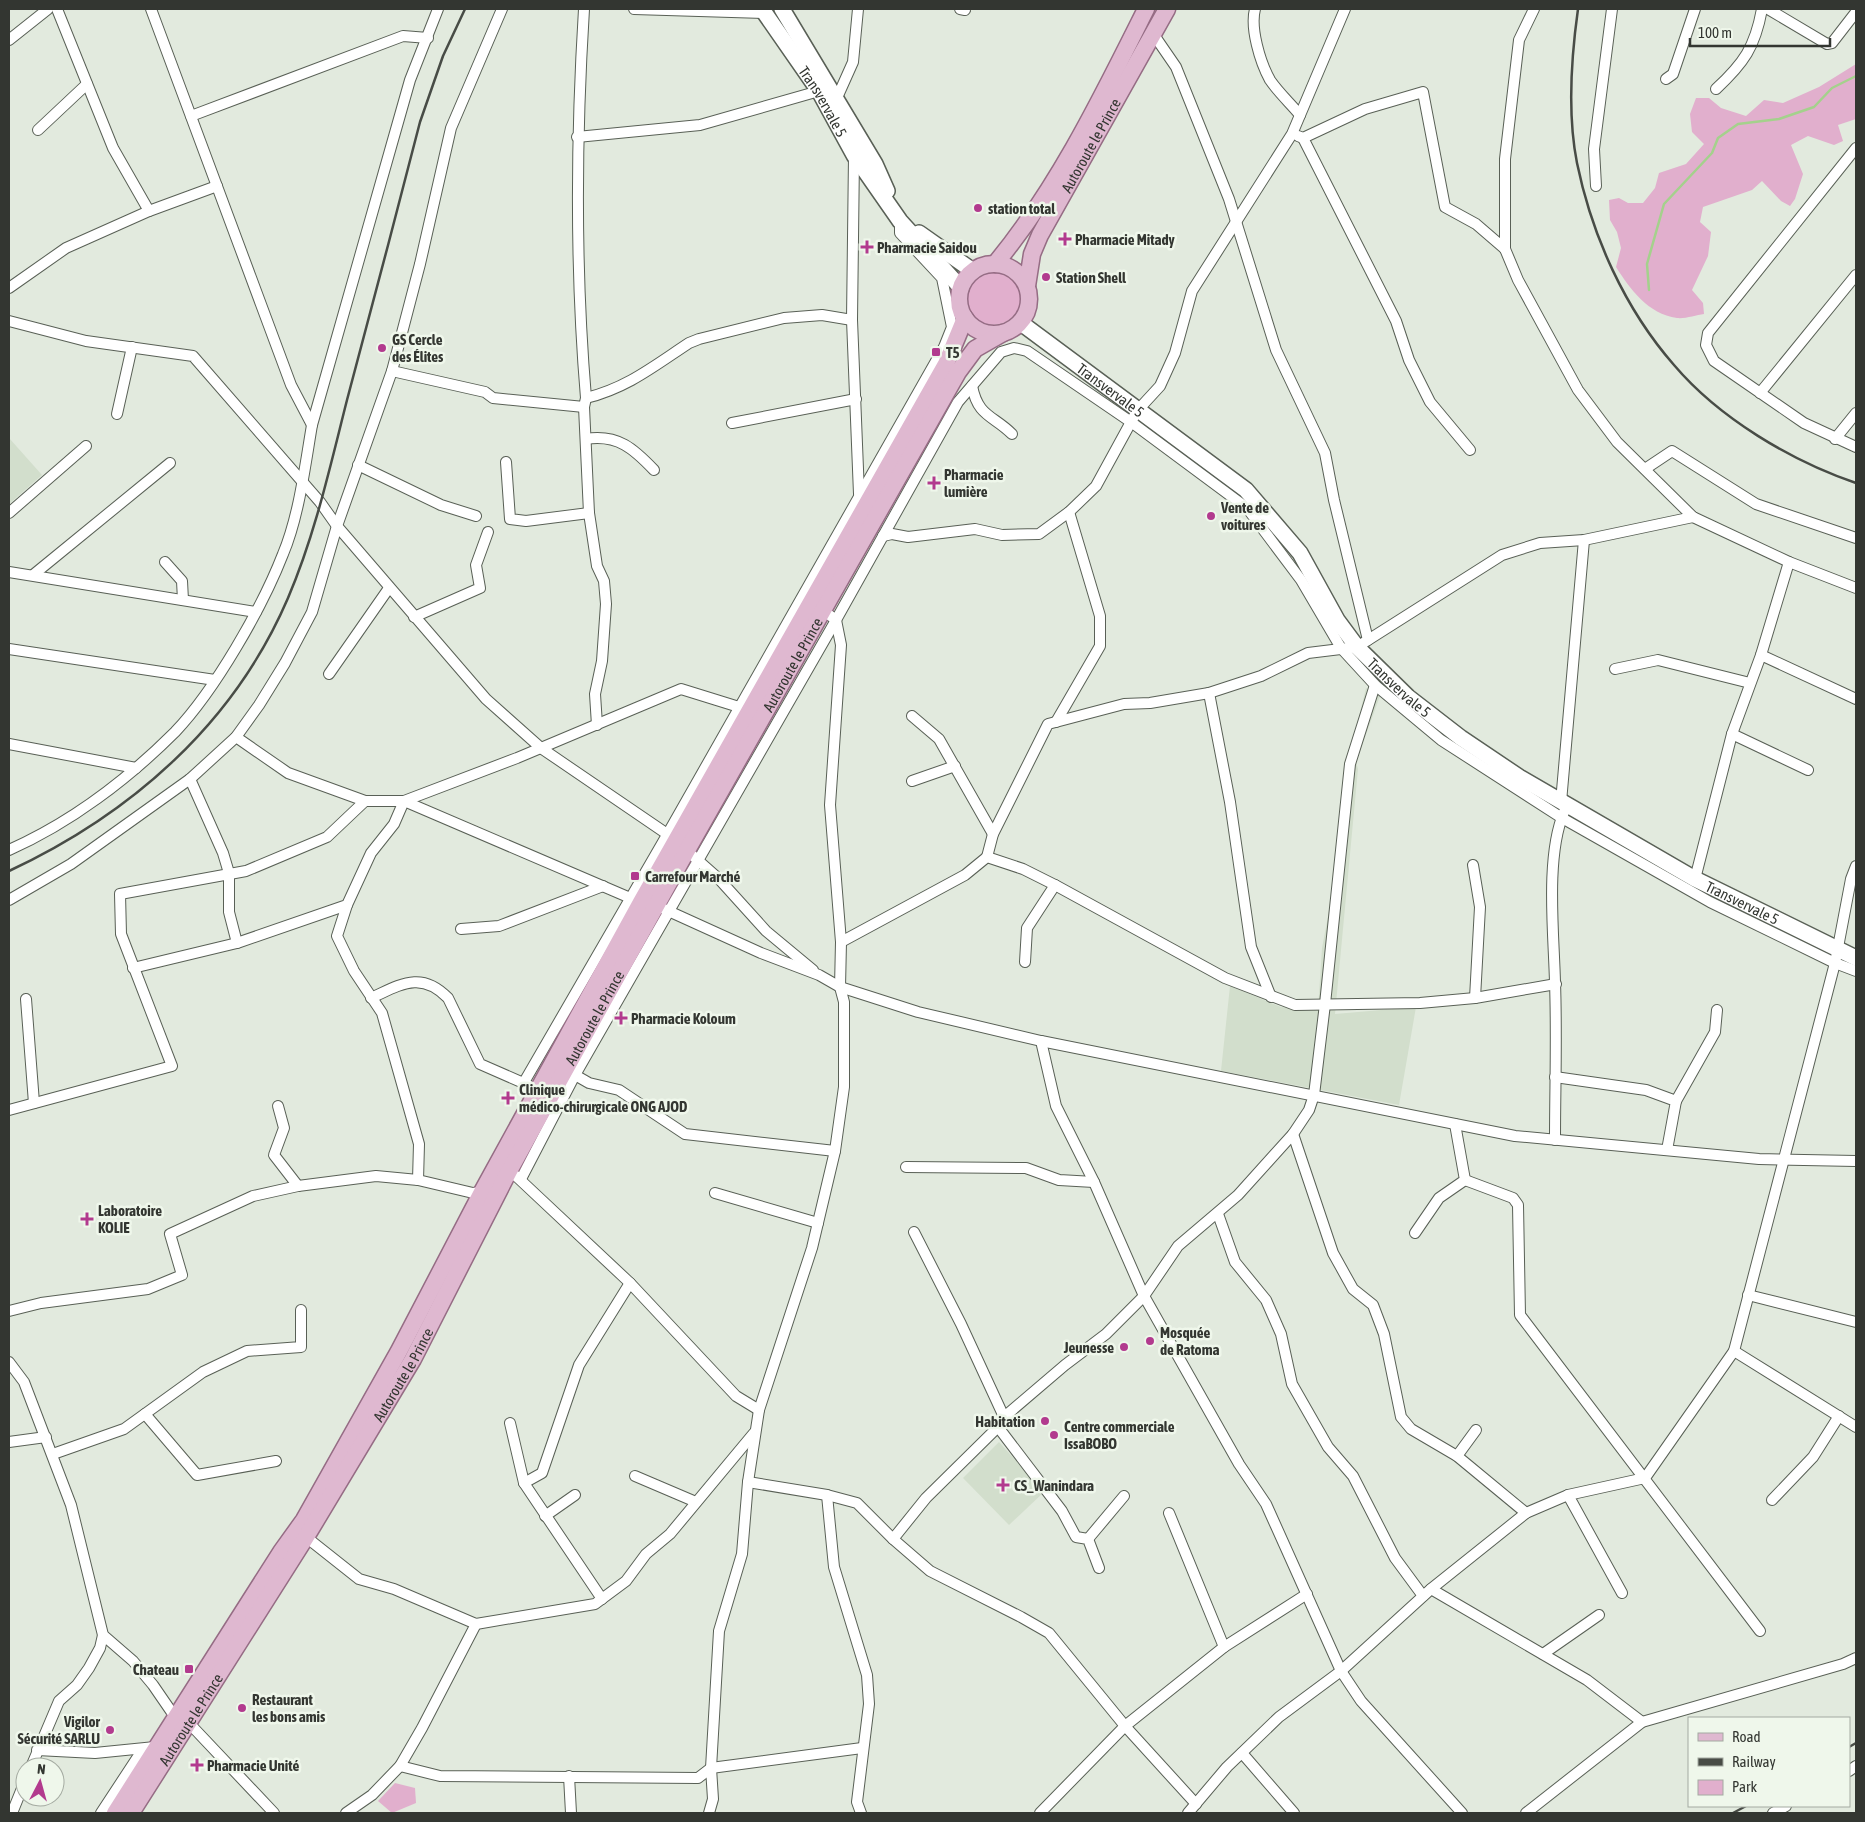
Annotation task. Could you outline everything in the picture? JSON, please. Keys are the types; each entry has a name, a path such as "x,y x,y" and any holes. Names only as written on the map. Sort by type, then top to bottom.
{"main road":[{"name":"Transvervale 5","path":"782,9 875,164 891,198 919,233 973,271"},
{"name":"Autoroute le Prince","path":"995,264 1034,213 1100,100 1146,9"},
{"name":"Autoroute le Prince","path":"1027,286 1032,254 1040,235 1167,9"},
{"name":"Transvervale 5","path":"763,11 819,91 854,155 900,222 961,288"},
{"path":"995,264 1014,270 1027,286 1029,305 1020,323 1003,333 981,332 965,318 959,298 961,288 973,271 983,266 995,264"},
{"name":"Autoroute le Prince","path":"131,1813 181,1719 281,1552 304,1520 399,1351 482,1192 531,1086 649,904 682,846 929,384 946,364 965,318"},
{"name":"Transvervale 5","path":"1020,323 1134,416 1246,490 1300,553 1337,620 1362,644 1408,697 1461,738 1563,808 1837,957 1856,958"},
{"name":"Autoroute le Prince","path":"682,846 830,616 907,478 958,372 975,349 1003,333"},
{"name":"Autoroute le Prince","path":"115,1813 149,1748 181,1719 306,1537 413,1359 515,1175 649,904"}],"street":[{"path":"9,40 48,9"},
{"path":"57,9 112,148 149,211"},
{"path":"151,9 291,385 312,425"},
{"path":"9,850 69,818 136,768 176,730 215,680 256,612 284,553 302,483 312,425 410,80 438,9"},
{"path":"9,900 71,864 190,779 236,737 259,706 312,612 337,526 392,371 420,264 451,128 502,9"},
{"path":"584,9 577,137 579,321 585,402 589,513 597,566 604,581 606,604 602,661 595,694 597,724"},
{"path":"634,9 763,11"},
{"path":"836,100 853,62 858,9"},
{"path":"1255,9 1252,19 1255,37 1270,79 1300,115"},
{"path":"883,536 908,537 975,529 1002,535 1039,534 1069,512 1096,486 1134,416 1160,386 1175,353 1192,291 1292,134 1345,9"},
{"path":"1534,9 1519,40 1505,159 1505,249 1518,280 1578,390 1617,442 1693,516 1789,562 1856,588"},
{"path":"1596,186 1594,149 1612,9"},
{"path":"1666,79 1673,74 1695,9"},
{"path":"1716,89 1738,68 1753,46 1762,9"},
{"path":"1768,9 1828,44 1832,43 1856,12"},
{"path":"1154,35 1176,67 1229,199 1276,350 1326,453 1362,644"},
{"path":"191,116 403,36 428,38"},
{"path":"38,130 87,84"},
{"path":"577,137 700,125 819,91"},
{"path":"1303,138 1365,109 1423,92 1445,207 1476,224 1505,249"},
{"path":"1292,134 1303,138 1396,321 1409,360 1430,402 1470,450"},
{"path":"1856,148 1708,333 1706,345 1714,361 1804,423 1835,439 1856,447"},
{"path":"854,155 852,320 859,495"},
{"path":"9,288 66,248 149,211 217,186"},
{"path":"759,1410 736,1396 630,1283 515,1175 575,1075 649,904 682,846 739,707 859,495 929,384 952,327 942,278 900,233 900,222"},
{"path":"1760,393 1856,275"},
{"path":"392,371 485,392 493,398 585,402 630,382 689,343 699,339 784,318 822,315 852,320"},
{"path":"9,322 86,341 193,356 320,502 337,526 389,588 486,699 541,748 682,846 719,879 766,931 819,975"},
{"path":"117,414 132,348"},
{"path":"709,1813 713,1799 711,1768 719,1631 742,1554 754,1433 759,1410 812,1248 835,1151 844,1087 844,1002 840,986 841,942 830,805 840,645 830,616 883,536 907,478 958,402 1001,352 1014,348 1027,351 1134,416 1247,508 1301,580 1340,648 1375,686 1441,740 1563,808 1710,902 1837,957 1856,971"},
{"path":"972,386 975,402 989,417 1012,434"},
{"path":"732,423 794,409 856,399"},
{"path":"1835,439 1856,413"},
{"path":"586,439 602,437 624,444 654,470"},
{"path":"9,512 86,446"},
{"path":"1646,470 1672,451 1756,504 1856,538"},
{"path":"33,575 170,462"},
{"path":"506,462 510,519 526,521 589,513"},
{"path":"358,465 441,505 476,516"},
{"path":"1056,722 1100,646 1100,616 1069,512"},
{"path":"841,942 965,874 987,857 993,834 1048,724 1124,704 1150,703 1209,692 1261,676 1308,654 1362,644 1502,555 1540,543 1584,540 1693,516"},
{"path":"414,617 480,588 476,565 488,532"},
{"path":"1555,1140 1556,984 1552,922 1554,856 1563,808 1584,540"},
{"path":"165,562 182,581 183,600"},
{"path":"1695,880 1732,734 1761,655 1789,562"},
{"path":"9,572 256,612"},
{"path":"329,674 389,588"},
{"path":"9,649 215,680"},
{"path":"1761,655 1856,699"},
{"path":"1615,669 1658,660 1750,683"},
{"path":"893,1539 926,1498 998,1427 1004,1417 1106,1334 1144,1296 1178,1246 1218,1214 1238,1195 1292,1134 1309,1110 1314,1095 1325,1004 1350,764 1375,686"},
{"path":"236,737 288,773 365,801 404,801 541,748 680,689 739,707"},
{"path":"1209,692 1230,802 1251,947 1271,997"},
{"path":"912,716 939,739 993,834"},
{"path":"1732,734 1808,770"},
{"path":"9,744 136,768"},
{"path":"912,781 955,766"},
{"path":"190,779 223,852 229,873 229,912 238,943"},
{"path":"9,1110 172,1066 120,934 120,894 246,871 326,837 365,801"},
{"path":"404,801 761,953 819,975 840,986 918,1012 1041,1041 1515,1136 1786,1160 1856,1161"},
{"path":"404,801 394,824 371,853 347,905 337,936 354,971 382,1013 419,1144 418,1180"},
{"path":"987,857 1023,869 1055,885 1224,978 1295,1005 1420,1003 1475,998 1556,984"},
{"path":"1473,865 1480,907 1475,998"},
{"path":"1188,1813 1242,1753 1279,1718 1340,1671 1431,1589 1526,1513 1568,1495 1645,1478 1734,1351 1786,1160 1837,957 1851,879 1856,866"},
{"path":"1025,962 1026,928 1055,885"},
{"path":"461,929 499,926 603,886"},
{"path":"133,968 238,943 347,905"},
{"path":"371,998 409,981 422,982 441,991 448,998 480,1064 531,1086"},
{"path":"26,999 34,1103"},
{"path":"1667,1150 1676,1101 1715,1032 1717,1010"},
{"path":"1041,1041 1056,1106 1094,1182 1144,1296 1239,1464 1266,1504 1308,1594 1340,1671 1361,1701 1462,1813"},
{"path":"575,1075 589,1083 619,1090 685,1134 835,1151"},
{"path":"1555,1077 1646,1090 1676,1101"},
{"path":"278,1106 284,1128 274,1155 298,1186"},
{"path":"1455,1124 1465,1180"},
{"path":"1292,1134 1333,1253 1353,1289 1373,1305 1384,1334 1401,1417 1411,1429 1457,1456 1526,1513"},
{"path":"906,1167 1026,1168 1059,1180 1094,1182"},
{"path":"9,1311 41,1303 148,1289 173,1278 182,1273 170,1234 253,1196 298,1186 376,1176 418,1180 473,1193 482,1192"},
{"path":"1415,1233 1439,1198 1465,1180"},
{"path":"1465,1180 1513,1198 1518,1205 1520,1315 1760,1631"},
{"path":"715,1193 818,1223"},
{"path":"1218,1214 1235,1262 1266,1300 1281,1334 1292,1384 1328,1447 1353,1476 1395,1558 1423,1596"},
{"path":"914,1232 961,1324 1004,1417"},
{"path":"524,1482 542,1473 580,1365 630,1283"},
{"path":"1748,1295 1856,1322"},
{"path":"53,1454 124,1429 203,1372 247,1351 301,1347 301,1310"},
{"path":"1734,1351 1856,1427"},
{"path":"9,1362 24,1382 71,1505 103,1635 100,1648 78,1685 59,1701 35,1757"},
{"path":"145,1414 198,1475 276,1461"},
{"path":"1772,1500 1813,1457 1839,1416"},
{"path":"510,1423 524,1482 602,1599"},
{"path":"998,1427 1062,1511 1076,1537 1088,1539"},
{"path":"1457,1456 1476,1430"},
{"path":"306,1537 358,1579 394,1589 476,1624 595,1604 626,1581 646,1554 670,1534 754,1433"},
{"path":"9,1442 46,1437"},
{"path":"635,1476 696,1502"},
{"path":"748,1482 827,1495 857,1503 893,1539 930,1571 1049,1633 1125,1726 1196,1804"},
{"path":"545,1516 575,1495"},
{"path":"827,1495 834,1567 866,1675 869,1704 862,1748 857,1802 861,1813"},
{"path":"1568,1495 1622,1593"},
{"path":"1088,1539 1124,1496"},
{"path":"1169,1513 1224,1647"},
{"path":"1088,1539 1099,1568"},
{"path":"1431,1589 1587,1680 1642,1722"},
{"path":"1040,1813 1125,1726 1224,1647 1308,1594"},
{"path":"1543,1654 1599,1615"},
{"path":"346,1813 372,1795 400,1766 476,1624"},
{"path":"103,1635 133,1661 181,1719 274,1813"},
{"path":"1526,1813 1642,1722 1843,1664 1856,1658"},
{"path":"37,1750 95,1752 149,1748"},
{"path":"101,1813 149,1748"},
{"path":"400,1766 440,1776 698,1778 711,1768 862,1748"},
{"path":"1242,1753 1294,1813"},
{"path":"569,1776 571,1813"},
{"path":"1773,1813 1784,1807"}],"shaded area":[{"path":"9,438 42,475 9,504"},
{"path":"1366,688 1380,696 1356,762 1358,769 1335,1014 1416,1007 1399,1105 1221,1071 1230,986 1281,1007 1318,1010 1322,948 1339,859 1348,761"},
{"name":"CS_Wanindara","path":"999,1442 1044,1492 1009,1525 963,1478"}],"green space":[{"path":"1856,64 1856,119 1838,125 1843,141 1834,145 1808,136 1791,145 1803,174 1795,199 1790,206 1781,201 1762,181 1752,190 1703,207 1700,222 1711,232 1708,256 1692,290 1703,303 1704,314 1677,318 1667,316 1641,299 1627,284 1616,267 1621,248 1617,232 1610,220 1609,200 1619,198 1628,203 1643,203 1655,188 1659,173 1686,164 1704,144 1692,132 1690,114 1696,98 1709,98 1721,108 1746,116 1764,100 1783,103 1819,87"},
{"path":"988,269 998,269 1013,277 1019,286 1021,297 1019,308 1013,317 998,325 988,325 977,320 970,313 965,302 965,292 970,281 977,274"},
{"path":"395,1783 415,1788 416,1803 392,1813 378,1801"}],"waterway":[{"path":"1649,290 1647,264 1664,204 1712,153 1718,138 1738,124 1779,119 1814,107 1832,88 1856,76"}],"railway":[{"path":"9,871 54,848 96,822 137,793 174,760 208,725 239,686 266,644 298,574 314,525 420,122 443,56 465,9"},
{"path":"1578,9 1573,47 1571,86 1572,125 1577,163 1583,190 1601,244 1640,320 1674,365 1712,403 1734,420 1806,463 1856,483"},
{"path":"1850,1746 1856,1743"},
{"path":"1733,1813 1744,1807"}],"place":[{"name":"station total","path":"978,208"},
{"name":"Pharmacie Mitady","path":"1065,239"},
{"name":"Pharmacie Saidou","path":"867,247"},
{"name":"Station Shell","path":"1046,277"},
{"name":"GS Cercle des Élites","path":"382,348"},
{"name":"T5","path":"936,352"},
{"name":"Pharmacie lumière","path":"934,483"},
{"name":"Vente de voitures","path":"1211,516"},
{"name":"Carrefour Marché","path":"635,876"},
{"name":"Pharmacie Koloum","path":"621,1018"},
{"name":"Clinique médico-chirurgicale ONG AJOD","path":"508,1098"},
{"name":"Laboratoire KOLIE","path":"87,1219"},
{"name":"Mosquée de Ratoma","path":"1150,1341"},
{"name":"Jeunesse","path":"1124,1347"},
{"name":"Habitation","path":"1045,1421"},
{"name":"Centre commerciale IssaBOBO","path":"1054,1435"},
{"name":"CS_Wanindara","path":"1003,1485"},
{"name":"Chateau","path":"189,1669"},
{"name":"Restaurant les bons amis","path":"242,1708"},
{"name":"Vigilor Sécurité SARLU","path":"110,1730"},
{"name":"Pharmacie Unité","path":"197,1765"}]}
